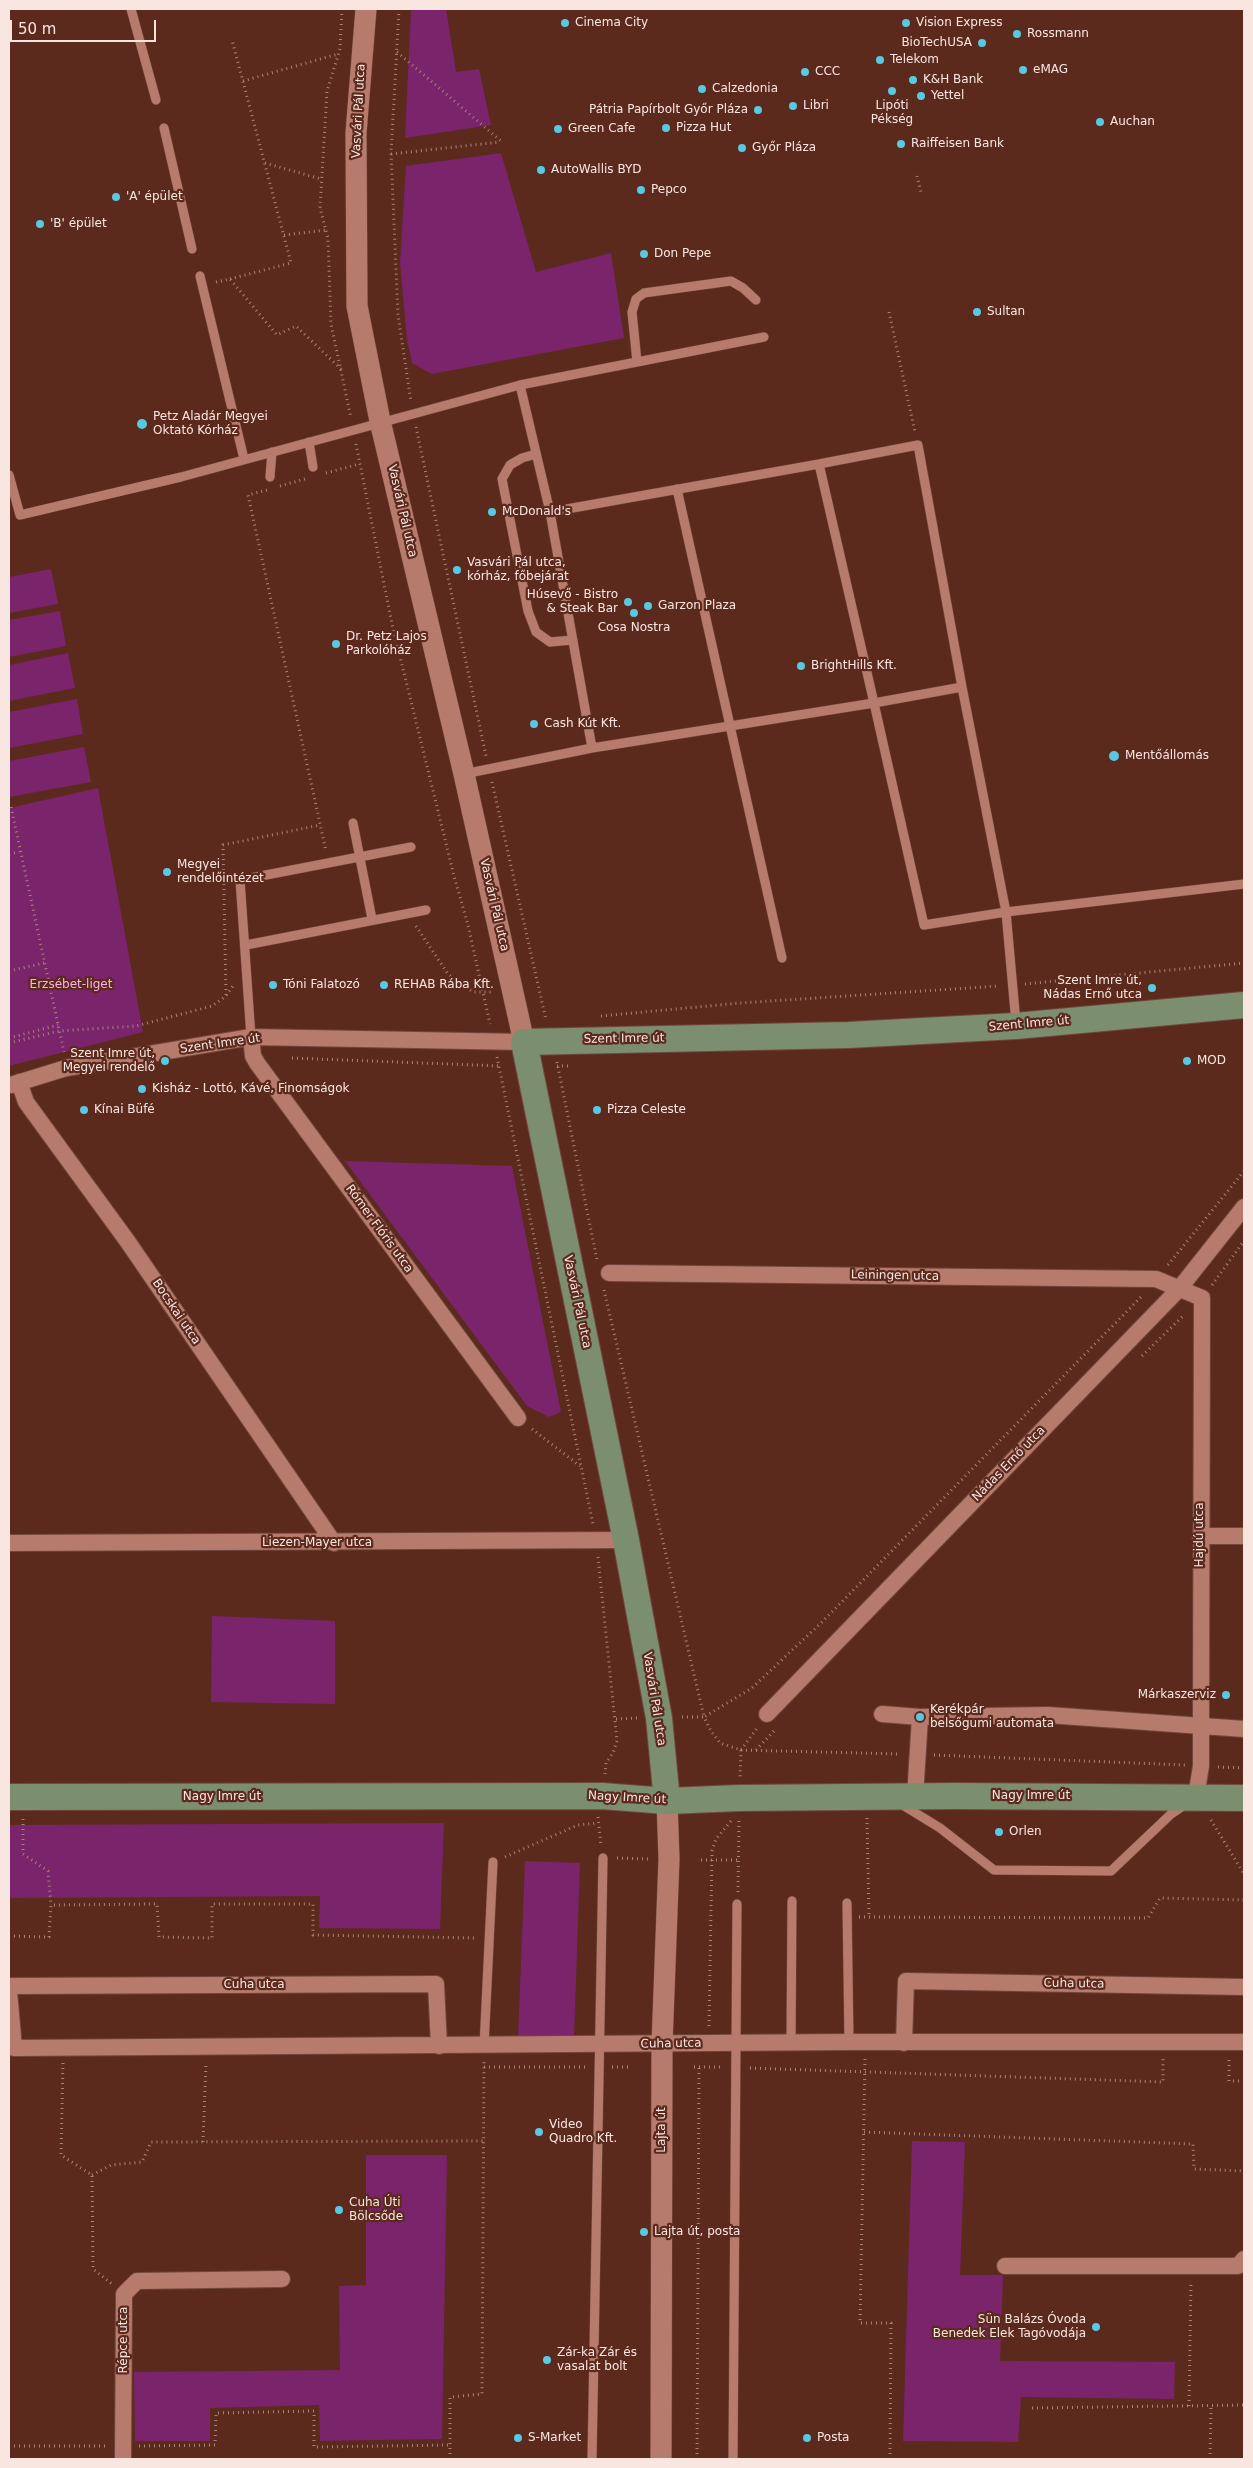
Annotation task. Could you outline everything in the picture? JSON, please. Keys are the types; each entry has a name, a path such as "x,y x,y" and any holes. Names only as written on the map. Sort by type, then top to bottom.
{"main road":[{"name":"Szent Imre út","path":"524,1042 551,1027 848,1035 1016,1026 1244,1005"},
{"name":"Vasvári Pál utca","path":"524,1042 626,1540 660,1718 667,1801"},
{"name":"Nagy Imre út","path":"16,1797 602,1796 667,1801 739,1798 902,1797 1203,1807 1244,1798"}],"street":[{"name":"Vasvári Pál utca","path":"366,9 356,133 357,306 380,421 464,774 524,1042"},
{"name":"Szent Imre út","path":"14,1084 66,1068 251,1037 494,1043 524,1042"},
{"name":"Rómer Flóris utca","path":"251,1037 252,1056 518,1418"},
{"name":"Bocskai utca","path":"14,1084 128,1242 334,1543"},
{"name":"Nádas Ernő utca","path":"767,1714 1179,1289 1244,1207"},
{"name":"Leiningen utca","path":"603,1274 1156,1279 1179,1289"},
{"name":"Hajdú utca","path":"1179,1289 1202,1298 1200,1536 1201,1766 1203,1807"},
{"path":"1200,1536 1244,1536"},
{"name":"Liezen-Mayer utca","path":"9,1544 626,1540"},
{"path":"882,1714 920,1717 1048,1715 1244,1730"},
{"path":"902,1797 917,1754 920,1717"},
{"name":"Lajta út","path":"661,2459 662,2044 669,1859 667,1801"},
{"name":"Cuha utca","path":"904,2043 906,1981 1244,1987"},
{"name":"Cuha utca","path":"9,1986 436,1984 439,2046"},
{"name":"Cuha utca","path":"9,1991 14,2048 484,2046 791,2042 1244,2042"},
{"path":"1005,2266 1238,2266 1244,2259"},
{"name":"Répce utca","path":"123,2453 124,2294 137,2281 282,2279"}],"lane":[{"path":"131,9 156,100"},
{"path":"164,128 192,249"},
{"path":"201,281 244,459"},
{"path":"637,362 632,312 636,300 644,293 731,281 743,288 756,300"},
{"path":"9,475 20,515 181,477 354,428 520,385 764,337"},
{"path":"520,385 550,512 592,748"},
{"path":"309,442 313,472"},
{"path":"550,512 918,445 962,687 1006,912 1016,1026"},
{"path":"270,477 272,452"},
{"path":"536,454 522,458 510,465 502,479 528,611 536,632 550,642 573,640"},
{"path":"819,464 924,925 1006,912 1244,884"},
{"path":"677,489 782,958"},
{"path":"464,774 592,748 729,727 962,687"},
{"path":"352,823 372,920"},
{"path":"251,1037 240,880 411,847"},
{"path":"246,946 426,910"},
{"path":"902,1797 926,1819 994,1870 1110,1871 1171,1814 1203,1807"},
{"path":"592,2459 603,1858"},
{"path":"484,2046 493,1862"},
{"path":"791,2042 792,1901"},
{"path":"848,1902 857,2042"},
{"path":"733,2459 738,1904"}],"path":[{"path":"342,9 338,54 327,91 320,208 326,230 332,324 392,624 484,994 596,1540 617,1741 614,1753 606,1763"},
{"path":"399,9 391,154 398,315 413,412 489,769 551,1027 603,1274 704,1717 710,1731 720,1743 741,1750 917,1754 1244,1768"},
{"path":"201,281 230,279 291,263 232,40"},
{"path":"391,154 501,142 397,51"},
{"path":"243,81 338,54"},
{"path":"264,163 322,179"},
{"path":"917,176 921,192"},
{"path":"284,235 326,230"},
{"path":"230,279 277,335 296,326 342,371"},
{"path":"889,312 918,445"},
{"path":"322,474 359,464"},
{"path":"313,472 248,495 328,862"},
{"path":"11,808 66,1068"},
{"path":"9,854 19,852"},
{"path":"408,914 448,974 472,992 484,994"},
{"path":"9,971 44,962"},
{"path":"595,1016 740,1003 1013,985 1244,963"},
{"path":"9,1043 59,1031 136,1026 212,1006 226,996 246,970"},
{"path":"9,1038 58,1024"},
{"path":"690,1717 704,1717 752,1688 822,1622 1130,1310 1244,1171"},
{"path":"518,1418 581,1466"},
{"path":"740,1758 741,1750 767,1714"},
{"path":"616,1719 629,1718"},
{"path":"9,1936 49,1937 51,1905 48,1872 23,1854 16,1797"},
{"path":"1203,1807 1244,1874"},
{"path":"738,1904 739,1815"},
{"path":"867,1815 869,1916"},
{"path":"493,1862 578,1825 598,1823 603,1858 648,1859"},
{"path":"701,1860 738,1860"},
{"path":"708,2043 711,1870"},
{"path":"848,1918 869,1916 1148,1918 1160,1898 1244,1900"},
{"path":"51,1905 157,1904 158,1937 212,1938 212,1904 313,1904 313,1935 489,1938"},
{"path":"857,2042 865,2070 860,2324 891,2323 890,2459"},
{"path":"450,2459 450,2397 482,2394 484,2046"},
{"path":"203,2142 206,2047"},
{"path":"63,2048 61,2155 92,2175"},
{"path":"697,2459 696,2067 865,2070 1162,2082 1163,2055 1172,2056"},
{"path":"1229,2057 1229,2080 1244,2081"},
{"path":"484,2067 631,2067"},
{"path":"864,2132 1193,2144 1194,2169 1244,2171"},
{"path":"92,2175 111,2165 142,2162 151,2142 483,2141"},
{"path":"92,2175 93,2269 124,2294"},
{"path":"1189,2406 1191,2266"},
{"path":"1032,2408 1211,2407 1244,2405"},
{"path":"1210,2459 1211,2407"},
{"path":"9,2446 123,2453 215,2445 216,2413 314,2411 314,2447 450,2445"}],"green space":[{"path":"411,9 446,9 456,72 479,69 491,125 405,138"},
{"path":"501,153 536,272 611,253 624,338 432,374 412,363 407,340 400,262 406,166"},
{"path":"51,569 58,604 9,613 9,577"},
{"path":"60,611 66,646 9,657 9,620"},
{"path":"68,653 75,688 9,701 9,665"},
{"path":"77,699 83,734 9,748 9,712"},
{"path":"84,747 91,782 9,797 9,761"},
{"name":"Erzsébet-liget","path":"98,788 143,1032 9,1066 9,808"},
{"path":"345,1161 512,1166 561,1412 549,1417 527,1406"},
{"path":"212,1616 335,1621 335,1704 211,1702"},
{"path":"444,1823 440,1929 319,1928 320,1896 9,1898 9,1825"},
{"path":"525,1861 580,1863 574,2038 518,2038"},
{"path":"912,2141 965,2142 960,2275 1003,2275 1000,2361 1175,2362 1174,2399 1021,2397 1018,2442 903,2441"},
{"path":"366,2155 447,2155 442,2439 320,2441 319,2405 210,2408 210,2441 135,2441 134,2372 340,2370 339,2286 366,2285"}],"place":[{"name":"Cinema City","path":"565,23"},
{"name":"Vision Express","path":"906,23"},
{"name":"Rossmann","path":"1017,34"},
{"name":"BioTechUSA","path":"982,43"},
{"name":"Telekom","path":"880,60"},
{"name":"eMAG","path":"1023,70"},
{"name":"CCC","path":"805,72"},
{"name":"K&H Bank","path":"913,80"},
{"name":"Calzedonia","path":"702,89"},
{"name":"Lipóti Pékség","path":"892,91"},
{"name":"Yettel","path":"921,96"},
{"name":"Libri","path":"793,106"},
{"name":"Pátria Papírbolt Győr Pláza","path":"758,110"},
{"name":"Auchan","path":"1100,122"},
{"name":"Pizza Hut","path":"666,128"},
{"name":"Green Cafe","path":"558,129"},
{"name":"Raiffeisen Bank","path":"901,144"},
{"name":"Győr Pláza","path":"742,148"},
{"name":"AutoWallis BYD","path":"541,170"},
{"name":"Pepco","path":"641,190"},
{"name":"'A' épület","path":"116,197"},
{"name":"'B' épület","path":"40,224"},
{"name":"Don Pepe","path":"644,254"},
{"name":"Sultan","path":"977,312"},
{"name":"Petz Aladár Megyei Oktató Kórház","path":"142,424"},
{"name":"McDonald's","path":"492,512"},
{"name":"Vasvári Pál utca, kórház, főbejárat","path":"457,570"},
{"name":"Húsevő - Bistro & Steak Bar","path":"628,602"},
{"name":"Garzon Plaza","path":"648,606"},
{"name":"Cosa Nostra","path":"634,613"},
{"name":"Dr. Petz Lajos Parkolóház","path":"336,644"},
{"name":"BrightHills Kft.","path":"801,666"},
{"name":"Cash Kút Kft.","path":"534,724"},
{"name":"Mentőállomás","path":"1114,756"},
{"name":"Megyei rendelőintézet","path":"167,872"},
{"name":"Tóni Falatozó","path":"273,985"},
{"name":"REHAB Rába Kft.","path":"384,985"},
{"name":"Szent Imre út, Nádas Ernő utca","path":"1152,988"},
{"name":"Szent Imre út, Megyei rendelő","path":"165,1061"},
{"name":"MOD","path":"1187,1061"},
{"name":"Kisház - Lottó, Kávé, Finomságok","path":"142,1089"},
{"name":"Kínai Büfé","path":"84,1110"},
{"name":"Pizza Celeste","path":"597,1110"},
{"name":"Márkaszerviz","path":"1226,1695"},
{"name":"Kerékpár belsőgumi automata","path":"920,1717"},
{"name":"Orlen","path":"999,1832"},
{"name":"Video Quadro Kft.","path":"539,2132"},
{"name":"Cuha Úti Bölcsőde","path":"339,2210"},
{"name":"Lajta út, posta","path":"644,2232"},
{"name":"Sün Balázs Óvoda Benedek Elek Tagóvodája","path":"1096,2327"},
{"name":"Zár-ka Zár és vasalat bolt","path":"547,2360"},
{"name":"S-Market","path":"518,2438"},
{"name":"Posta","path":"807,2438"}]}
